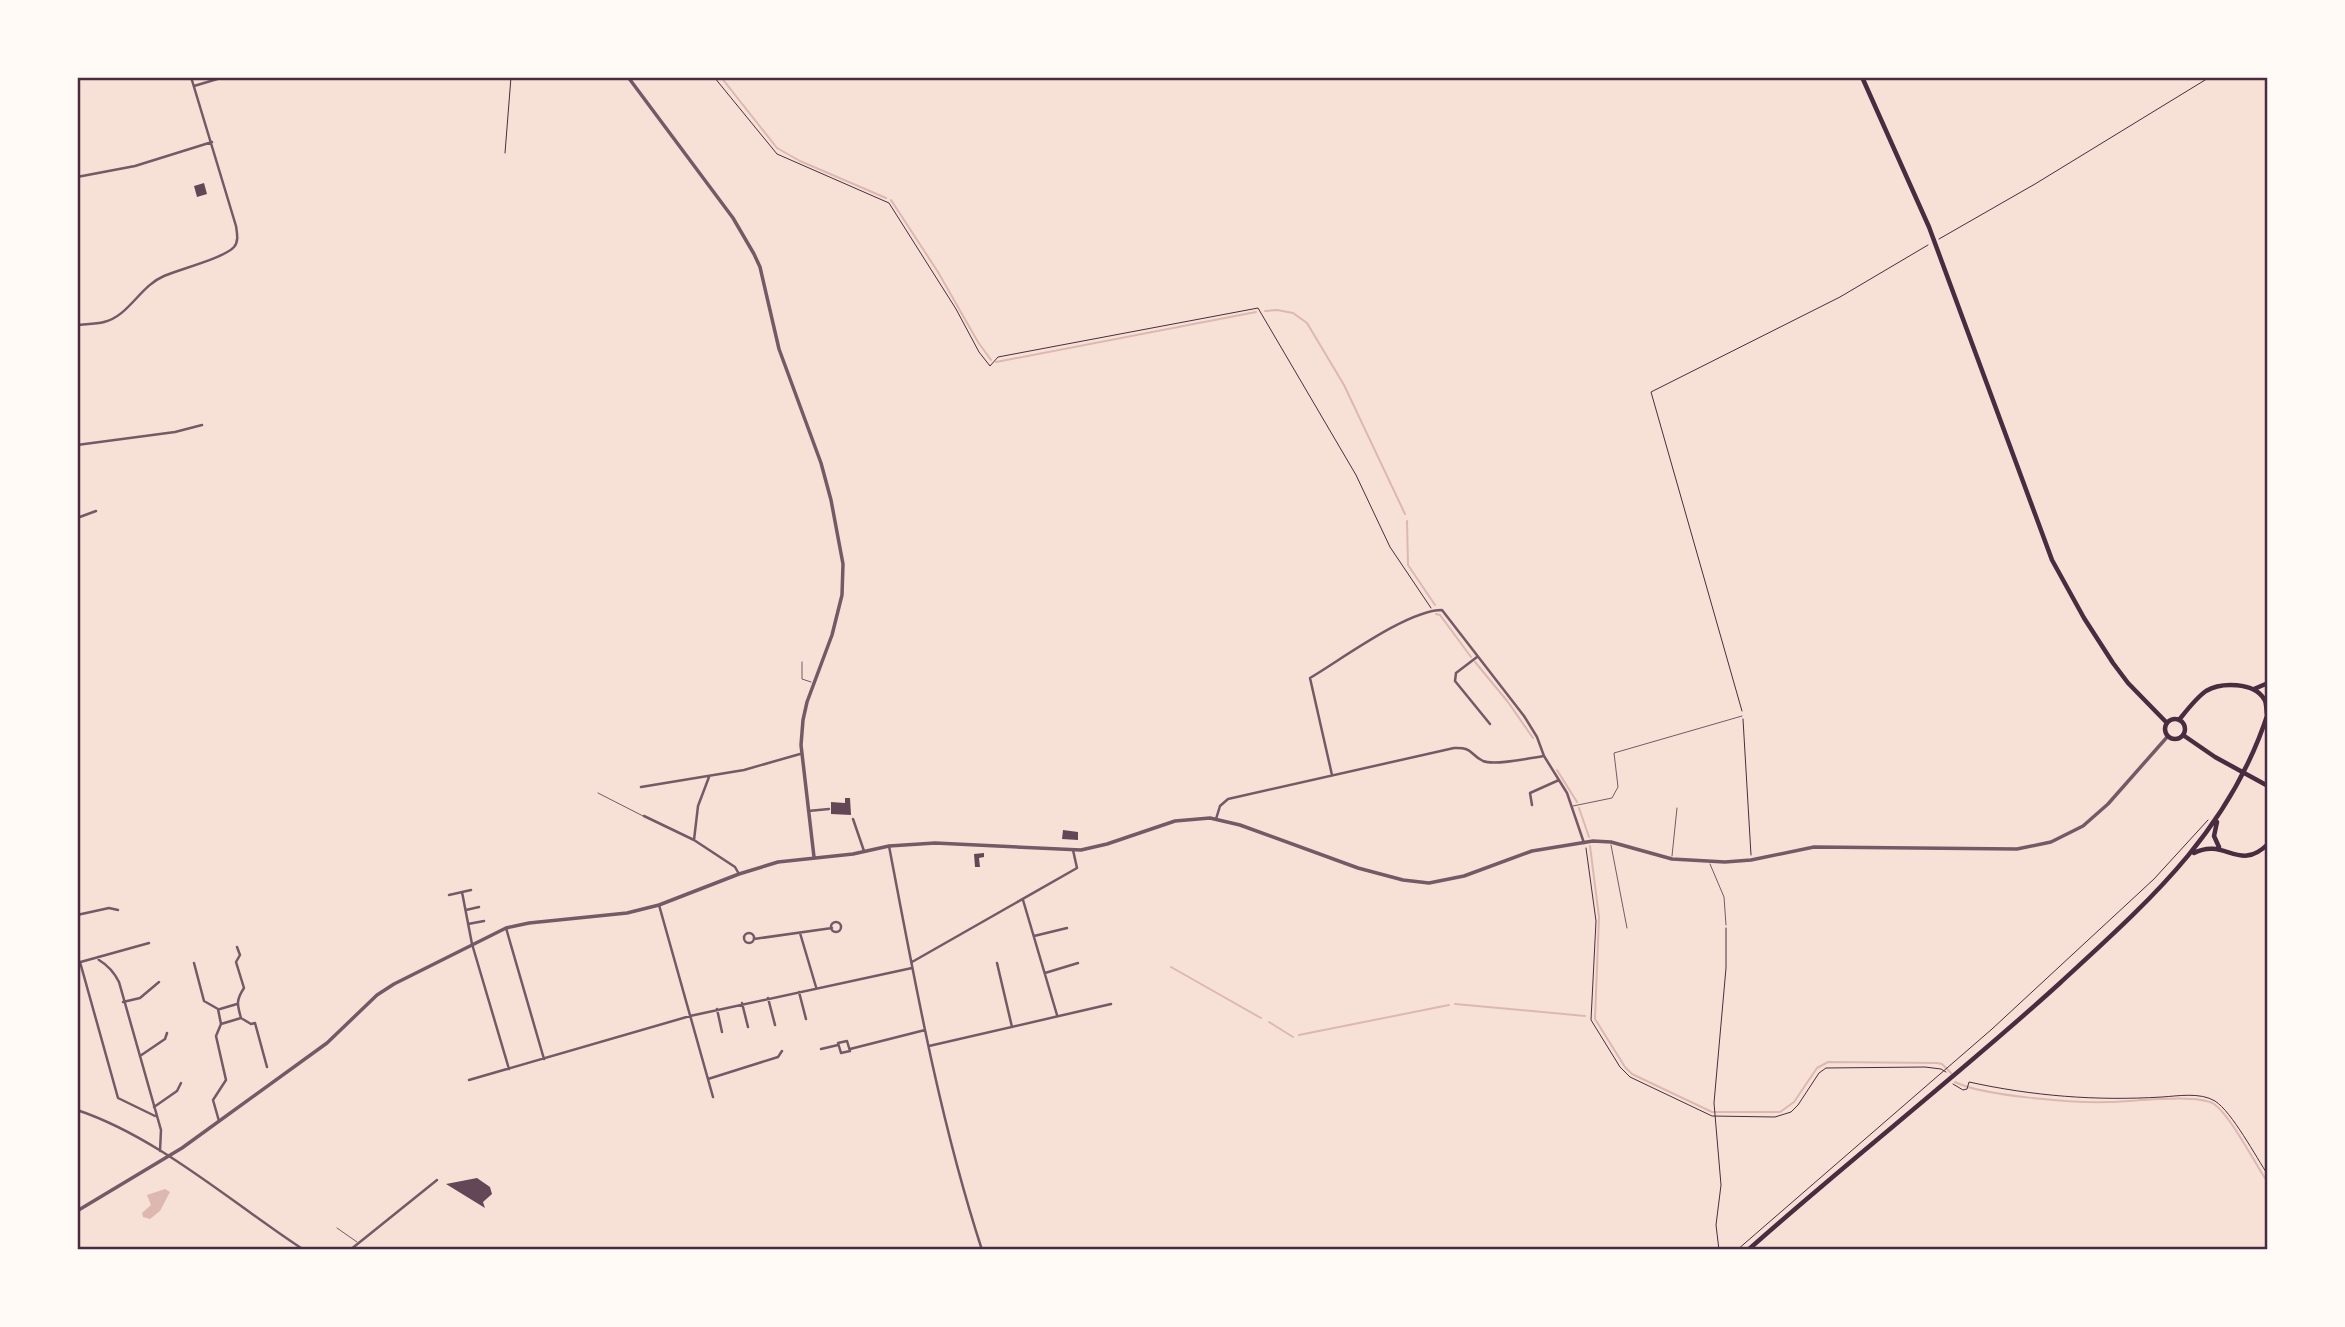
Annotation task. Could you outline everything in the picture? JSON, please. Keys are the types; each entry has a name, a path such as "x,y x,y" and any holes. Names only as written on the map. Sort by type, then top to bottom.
{"main road":[{"path":"1862,77 1929,227 2052,560 2113,663 2128,683 2167,723"},
{"path":"2179,720 2202,694 2210,689 2226,685 2253,689 2268,683"},
{"path":"1748,1250 2019,1020 2111,936 2191,855 2219,816 2241,778 2262,732 2267,717 2264,698 2253,689"},
{"path":"2179,720 2185,727 2183,735 2175,739 2168,736 2165,730 2167,723 2179,720"},
{"path":"2183,735 2268,786"},
{"path":"2219,816 2214,836 2219,847"},
{"path":"2191,855 2208,847 2219,847 2243,857 2268,844"}],"street":[{"path":"77,325 105,322 117,316 146,286 160,277 225,253 235,246 238,238 236,226 191,77"},
{"path":"194,86 224,77"},
{"path":"628,77 742,231 760,267 779,349 824,472 841,551 843,581 839,610 813,682 803,720 800,754 814,857"},
{"path":"77,177 135,166 212,142"},
{"path":"77,444 175,432 202,425"},
{"path":"77,517 96,511"},
{"path":"1332,775 1310,678 1408,618 1432,610 1445,611 1537,737 1544,756 1573,806 1584,843"},
{"path":"1477,657 1457,673 1455,681 1490,724"},
{"path":"77,1210 169,1156 219,1121 338,1034 383,991 472,944 506,928 529,923 615,915 659,905 778,862 889,846 947,843 1073,850 1094,848 1175,821 1202,817 1216,818 1358,868 1403,880 1429,883 1464,876 1532,851 1584,843 1611,842 1672,859 1710,862 1751,860 1814,847 2012,849 2051,842 2083,826 2108,804 2168,736"},
{"path":"1216,818 1220,806 1228,799 1454,748 1471,750 1480,759 1489,762 1544,756"},
{"path":"641,788 709,777 800,754"},
{"path":"694,840 698,806 709,777"},
{"path":"1532,805 1530,793 1559,780"},
{"path":"808,811 829,809"},
{"path":"644,816 694,840 735,867 739,874"},
{"path":"853,819 864,851"},
{"path":"889,846 912,968 952,1151 982,1250"},
{"path":"912,962 1077,868 1073,850"},
{"path":"449,895 471,890"},
{"path":"462,892 472,944 509,1069"},
{"path":"1023,900 1058,1015"},
{"path":"659,905 713,1097"},
{"path":"466,910 480,907"},
{"path":"77,915 109,908 118,910"},
{"path":"468,924 484,920"},
{"path":"506,928 544,1059"},
{"path":"754,939 832,928"},
{"path":"1034,936 1067,928"},
{"path":"800,933 816,987"},
{"path":"149,943 78,962 118,1098 152,1116 156,1115"},
{"path":"237,947 240,955 236,962 244,988 237,1004 241,1018 251,1024 255,1023 267,1067"},
{"path":"98,957 114,973 161,1130 160,1151"},
{"path":"997,963 1012,1027"},
{"path":"1045,973 1078,963"},
{"path":"194,964 204,1001 218,1009 237,1004"},
{"path":"469,1080 717,1009 912,968"},
{"path":"123,1002 140,998 159,982"},
{"path":"799,991 806,1020"},
{"path":"768,998 775,1025"},
{"path":"742,1003 748,1027"},
{"path":"929,1046 1111,1004"},
{"path":"218,1009 222,1024 216,1036 226,1080 214,1100 219,1121"},
{"path":"717,1009 722,1032"},
{"path":"222,1024 241,1018"},
{"path":"838,1045 841,1053 925,1030"},
{"path":"140,1056 165,1039 167,1033"},
{"path":"821,1049 848,1041 850,1049"},
{"path":"708,1079 778,1057 782,1051"},
{"path":"154,1107 177,1091 181,1083"},
{"path":"77,1110 118,1126 169,1156 304,1250"},
{"path":"350,1250 437,1180"}],"lane":[{"path":"802,662 802,679 813,682"},
{"path":"1573,806 1612,799 1618,787 1614,753 1742,716"},
{"path":"598,793 644,816"},
{"path":"1672,859 1677,808"},
{"path":"1611,842 1626,928"},
{"path":"1710,862 1724,897 1726,925"},
{"path":"337,1228 358,1244"}],"path":[{"path":"505,153 511,77"},
{"path":"715,77 777,153 889,203 990,366 998,357 1258,309 1356,475 1390,547 1432,610"},
{"path":"1949,233 2210,77"},
{"path":"1751,860 1742,716 1651,392 1840,297 1924,247"},
{"path":"1737,1250 1947,1069 2154,878 2211,816"},
{"path":"1584,843 1596,921 1591,1020 1620,1067 1630,1077 1716,1116 1785,1115 1798,1105 1819,1073 1826,1068 1925,1068 1946,1072"},
{"path":"1719,1250 1716,1225 1721,1185 1715,1109 1716,1068 1725,977 1726,925"},
{"path":"1953,1084 1958,1089 1967,1089 1968,1083 2001,1090 2095,1100 2180,1096 2209,1098 2221,1105 2230,1116 2268,1175"}],"shaded area":[{"path":"165,1189 170,1192 160,1211 150,1219 143,1217 142,1213 151,1205 147,1195"}],"building":[{"path":"204,183 207,194 197,197 194,186"},
{"path":"845,798 850,798 851,815 831,814 831,802 845,803"},
{"path":"1063,830 1078,832 1078,840 1062,839"},
{"path":"984,853 984,857 979,858 980,867 975,867 974,854"},
{"path":"477,1178 490,1187 492,1194 483,1202 485,1208 446,1184"}],"waterway":[{"path":"721,77 777,148 800,161 886,198"},
{"path":"891,200 991,360"},
{"path":"1265,311 1293,313 1307,323 1344,385 1405,514"},
{"path":"996,362 1256,312"},
{"path":"1407,521 1408,565 1435,605"},
{"path":"1436,614 1440,615 1471,657"},
{"path":"1475,662 1533,738"},
{"path":"1557,770 1577,802"},
{"path":"1579,808 1589,837"},
{"path":"1590,846 1599,917 1595,1019 1632,1074 1712,1112 1780,1112 1794,1102 1817,1068 1828,1062 1937,1063 1951,1073"},
{"path":"1171,967 1261,1018"},
{"path":"1455,1004 1585,1016"},
{"path":"1299,1035 1449,1005"},
{"path":"1269,1022 1293,1037"},
{"path":"1955,1082 2007,1095 2053,1100 2205,1101 2214,1104 2228,1119 2268,1183"}]}
